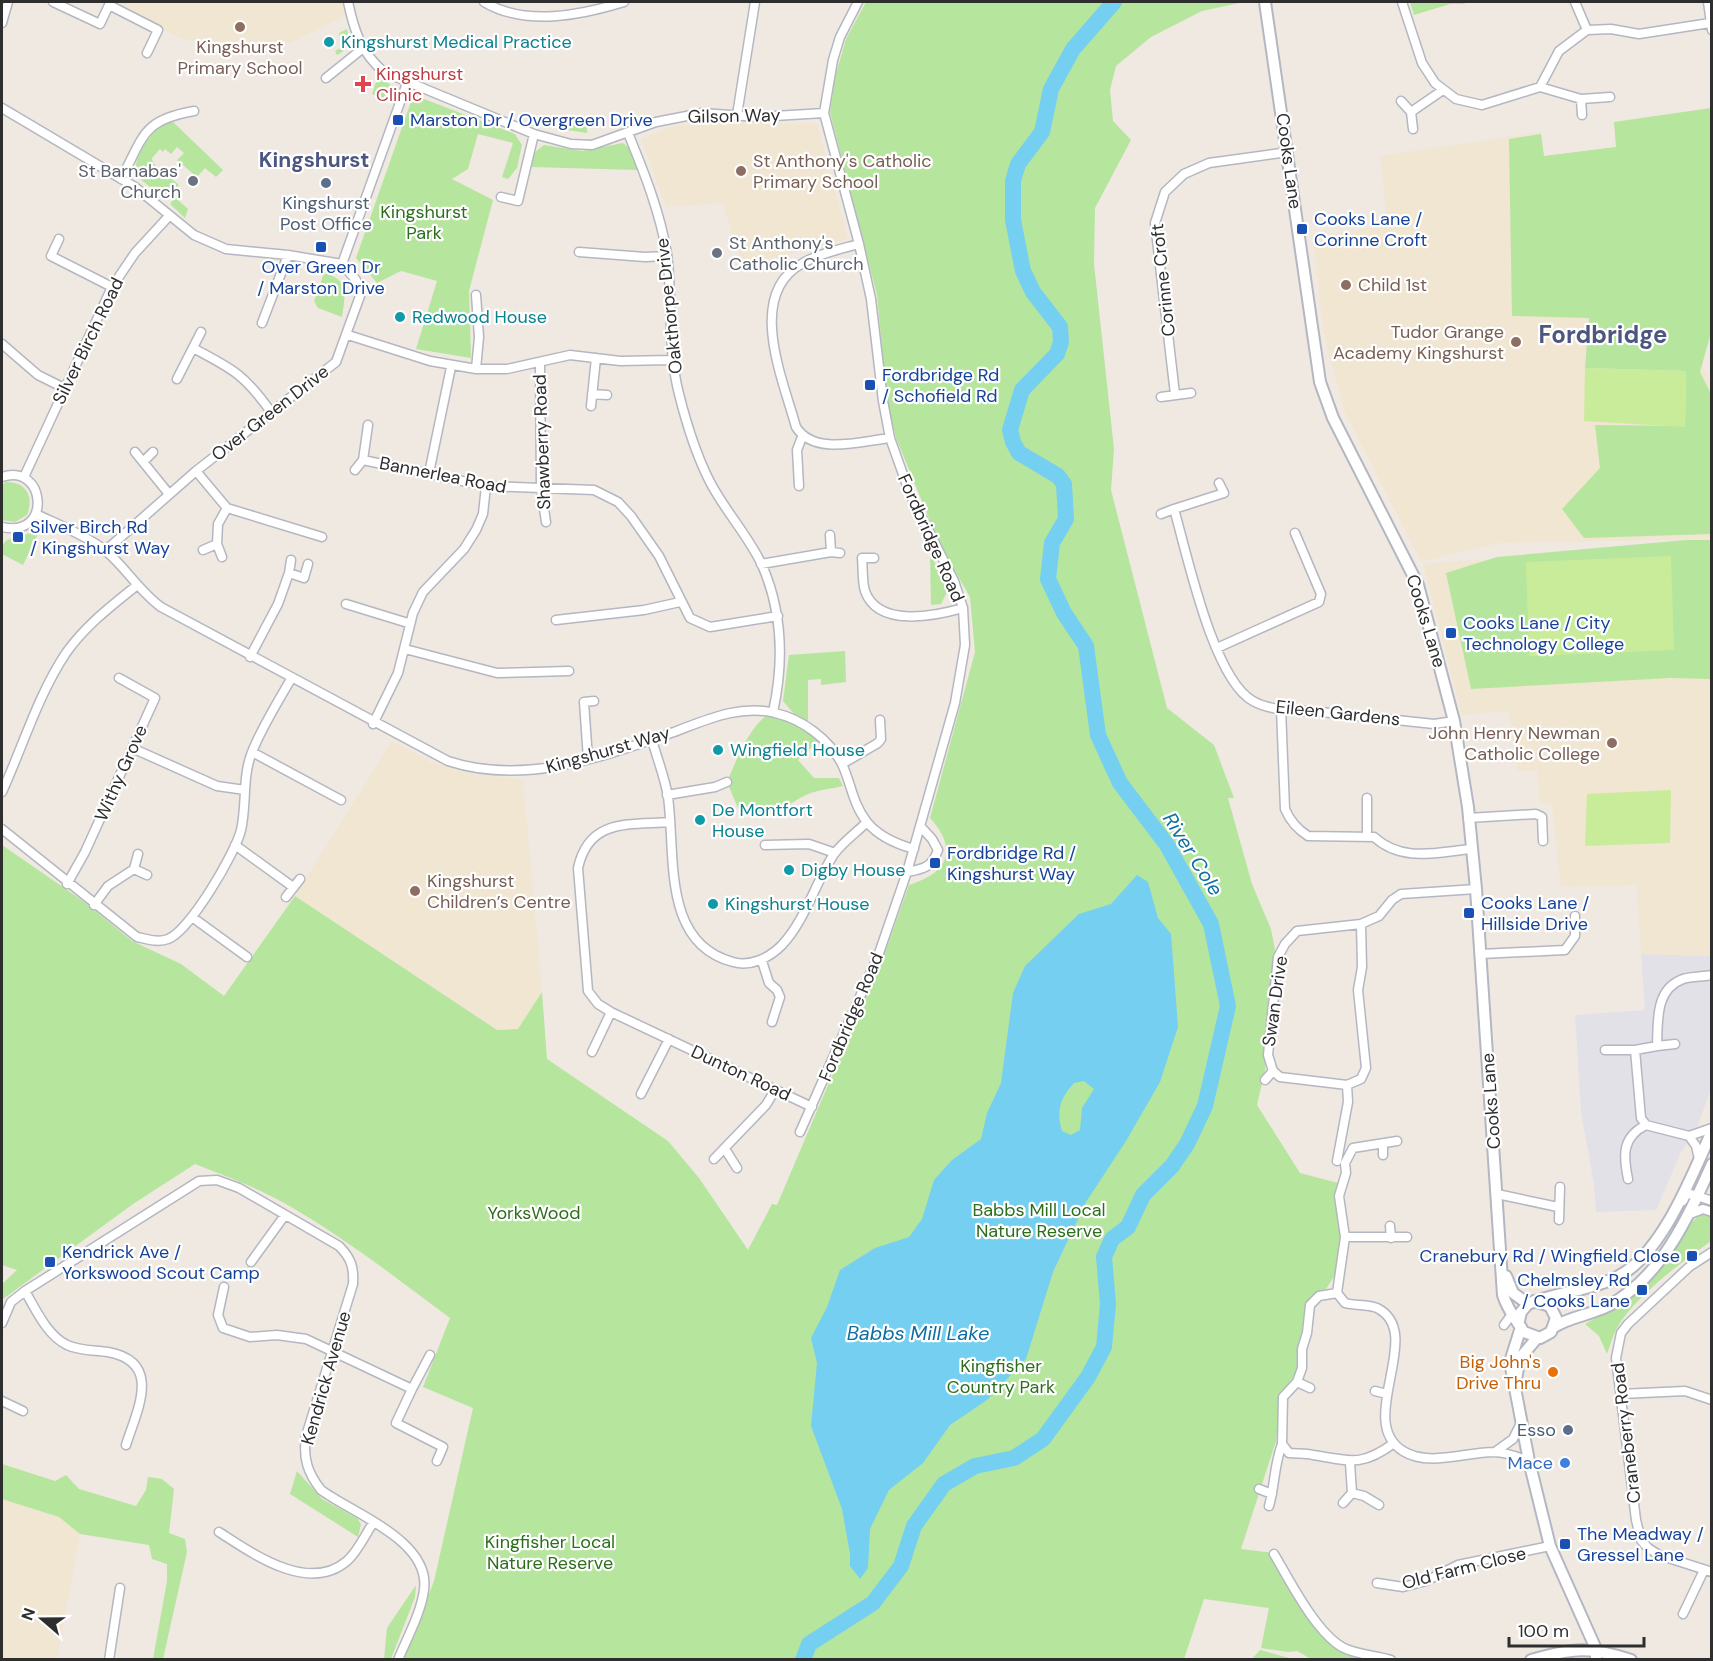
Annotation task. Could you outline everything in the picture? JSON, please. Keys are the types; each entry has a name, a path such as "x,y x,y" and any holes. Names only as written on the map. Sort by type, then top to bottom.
{"street":[{"path":"2,23 8,2"},
{"path":"53,2 100,24 109,5 158,30 147,53"},
{"name":"Gilson Way","path":"348,2 354,29 362,49 384,72 534,134 571,144 592,145 657,122 689,115 824,113"},
{"path":"484,2 519,13 567,16 624,2"},
{"path":"737,115 754,2"},
{"name":"Fordbridge Road","path":"800,1132 878,956 907,872 959,684 965,645 963,608 954,581 910,494 890,438 883,401 871,299 860,244 824,113 827,85 840,37 858,2"},
{"name":"Cooks Lane","path":"1265,2 1288,152 1312,342 1320,382 1333,418 1418,585 1454,722 1476,890 1503,1295 1517,1321"},
{"path":"1402,2 1422,63 1443,90 1456,99 1482,105 1540,87 1581,99 1610,97"},
{"path":"1575,2 1587,30"},
{"path":"1540,87 1552,60 1559,51 1587,30 1611,29 1639,34 1711,26 1708,2"},
{"path":"326,78 362,49"},
{"path":"2,108 147,196 194,235 226,249 288,255 342,264 407,83"},
{"path":"1411,112 1443,90"},
{"path":"1581,99 1582,115"},
{"path":"1401,101 1411,112 1413,129"},
{"path":"121,179 150,125 170,115 194,111"},
{"name":"Oakthorpe Drive","path":"628,133 659,216 667,256 672,360 679,395 709,479 761,564 778,616 781,638 780,678 773,712"},
{"path":"501,197 519,201 534,134"},
{"name":"Corinne Croft","path":"1175,394 1155,223 1165,192 1184,174 1209,163 1288,152"},
{"name":"Silver Birch Road","path":"24,477 112,287 135,253 169,216"},
{"path":"59,239 51,256 112,287"},
{"path":"860,244 822,255 794,269 784,279 770,311 774,344 796,427 802,437 821,445 890,438"},
{"path":"579,252 645,258 667,256"},
{"path":"262,323 288,255"},
{"name":"Over Green Drive","path":"105,550 196,471 336,362 360,296 356,280 342,264"},
{"path":"476,296 479,337 476,369"},
{"path":"177,379 201,332"},
{"path":"348,334 451,367 507,369 570,355 620,361 672,360"},
{"path":"2,344 38,375 64,388"},
{"path":"194,348 237,371 254,388 271,412"},
{"path":"591,406 596,358"},
{"name":"Shawberry Road","path":"540,362 541,489 546,522"},
{"path":"429,473 451,367"},
{"path":"1161,397 1191,393"},
{"path":"592,394 607,395"},
{"name":"Bannerlea Road","path":"355,470 363,460 365,430"},
{"path":"799,486 797,450 802,437"},
{"path":"142,462 153,452"},
{"path":"135,453 169,494"},
{"name":"Bannerlea Road","path":"363,460 486,486 594,490 618,502 659,556 690,618 710,627 778,616"},
{"path":"196,471 227,508 322,537"},
{"path":"2,477 9,475 24,477 34,487 39,500 36,514 26,525 12,530 2,527"},
{"path":"1161,514 1224,493 1219,483"},
{"path":"373,724 398,673 405,649 408,623 423,592 464,549 476,530 483,514 486,486"},
{"path":"222,557 217,544 218,524 227,508"},
{"name":"Eileen Gardens","path":"1174,509 1209,629 1236,686 1244,695 1255,702 1281,709 1428,723 1454,722"},
{"path":"36,514 105,550"},
{"path":"1217,648 1319,602 1322,594 1295,533"},
{"path":"761,564 836,553 830,535"},
{"path":"203,550 217,544"},
{"name":"Kingshurst Way","path":"105,550 136,586 161,607 373,724 447,761 472,768 543,770 652,740 737,710 773,712 809,727 822,738 842,764 858,808 867,822 887,839 914,849"},
{"path":"874,558 862,558 865,591 884,612 897,616 948,612 963,608"},
{"path":"250,657 278,604 291,560"},
{"path":"289,573 304,578 308,564"},
{"path":"2,792 54,673 68,651 91,624 136,586"},
{"path":"556,620 644,610 680,602"},
{"path":"346,604 408,623"},
{"path":"405,649 497,673 568,670"},
{"name":"Withy Grove","path":"67,884 85,852 155,698 119,678"},
{"path":"2,829 67,884 137,937 156,941 179,934 192,917 235,845 242,824 252,752 291,679"},
{"path":"588,759 584,702 594,701"},
{"path":"1281,709 1285,809 1290,820 1308,836 1374,837 1387,849 1401,854 1472,849"},
{"path":"842,764 878,743 881,739 880,720"},
{"path":"652,740 667,795 676,890 682,917 694,938 722,959 739,964 762,961 781,946 795,928 835,853 867,822"},
{"path":"132,748 217,786 245,790"},
{"path":"252,752 341,800"},
{"path":"667,795 716,787 727,782"},
{"path":"1366,836 1367,798"},
{"path":"1468,818 1536,814 1542,817 1543,841"},
{"name":"Dunton Road","path":"670,822 608,827 592,837 582,851 578,868 585,978 588,991 598,1004 611,1012 812,1107"},
{"path":"907,872 923,869 933,863 938,850 921,827"},
{"path":"765,845 809,844 835,853"},
{"path":"235,845 293,887"},
{"path":"94,905 108,886 134,869 138,854"},
{"path":"134,869 147,875"},
{"path":"286,897 300,879"},
{"name":"Swan Drive","path":"1347,1085 1326,1081 1289,1080 1273,1071 1268,1055 1280,951 1298,931 1361,924 1379,916 1392,900 1401,894 1476,890"},
{"path":"1481,954 1565,950 1575,936 1575,916"},
{"path":"192,917 247,957"},
{"path":"1337,1161 1348,1102 1347,1085 1361,1079 1366,1068 1358,990 1362,967 1361,924"},
{"path":"762,961 769,983 777,990 780,997 772,1022"},
{"path":"1657,1046 1660,1002 1665,992 1671,985 1684,979 1712,975"},
{"path":"592,1052 611,1012"},
{"name":"Dunton Road","path":"641,1094 669,1039"},
{"path":"1605,1050 1635,1050 1675,1044"},
{"path":"1635,1050 1641,1118 1646,1125 1689,1136 1712,1130"},
{"path":"1265,1080 1273,1071"},
{"path":"714,1159 766,1105 775,1090"},
{"path":"1628,1179 1624,1148 1635,1131 1646,1125"},
{"path":"1596,1654 1550,1546 1529,1461 1510,1362 1517,1321 1521,1312 1531,1303 1617,1277 1641,1259 1662,1230 1712,1130"},
{"path":"1689,1136 1696,1146 1699,1159"},
{"path":"1397,1141 1364,1144 1353,1148 1345,1163 1346,1173 1339,1196 1346,1237 1337,1293 1345,1303 1376,1308 1390,1320 1394,1353 1384,1419 1394,1443 1408,1454 1422,1457 1494,1452 1529,1461"},
{"path":"1383,1144 1383,1155"},
{"path":"725,1149 737,1168"},
{"path":"1517,1321 1529,1336 1537,1338 1548,1335 1554,1327 1565,1320 1592,1314 1633,1290 1660,1260 1690,1214 1712,1164"},
{"name":"Kendrick Avenue","path":"2,1323 10,1302 25,1291 199,1181 217,1180 239,1188 339,1246 350,1257 354,1270 353,1284 306,1436 305,1462 312,1479 321,1490 406,1545 416,1555 425,1576 424,1592 398,1659"},
{"path":"1559,1220 1560,1186"},
{"path":"1497,1194 1558,1207"},
{"path":"1662,1230 1669,1227 1686,1196 1697,1196 1712,1201"},
{"path":"1690,1214 1703,1209 1712,1212"},
{"path":"251,1262 285,1215"},
{"path":"1390,1226 1391,1238"},
{"path":"1346,1237 1407,1237"},
{"name":"Craneberry Road","path":"1708,1571 1659,1555 1641,1540 1636,1520 1616,1358 1621,1333 1689,1267 1712,1251"},
{"name":"Cooks Lane","path":"1502,1261 1513,1293 1531,1303 1550,1306 1556,1318 1554,1327"},
{"path":"224,1287 218,1315 223,1328 249,1337 277,1335 306,1339 412,1389"},
{"path":"25,1291 51,1332 67,1345 84,1350 109,1352 127,1359 136,1366 143,1379 142,1399 126,1445"},
{"path":"1269,1506 1275,1467 1282,1444 1283,1397 1297,1382 1302,1368 1302,1349 1307,1333 1310,1305 1319,1296 1337,1293"},
{"path":"1504,1325 1517,1321"},
{"path":"1516,1392 1520,1358 1537,1338"},
{"path":"430,1355 396,1423 443,1447 437,1461"},
{"path":"1297,1382 1310,1388"},
{"path":"1375,1391 1387,1394"},
{"path":"1621,1394 1685,1391 1712,1400"},
{"path":"2,1401 23,1411"},
{"path":"1494,1452 1513,1439 1521,1423"},
{"path":"1282,1444 1289,1453 1350,1462 1373,1457 1394,1443"},
{"path":"1343,1503 1352,1493 1350,1462"},
{"path":"1259,1489 1272,1494"},
{"path":"1352,1493 1364,1496 1379,1505"},
{"path":"219,1532 268,1562 305,1572 315,1572 345,1563 373,1523"},
{"name":"Old Farm Close","path":"1377,1583 1403,1587 1426,1581 1458,1565 1550,1546"},
{"path":"1274,1554 1293,1585 1334,1640 1349,1650 1392,1659"},
{"path":"1683,1614 1708,1571"},
{"path":"109,1659 120,1588"},
{"path":"1531,1659 1568,1650 1631,1659"}],"shaded area":[{"name":"Kingshurst Primary School","path":"107,2 342,2 345,16 287,44 185,40"},
{"name":"Tudor Grange Academy Kingshurst","path":"1711,108 1712,327 1701,362 1711,383 1711,539 1500,543 1421,561 1344,410 1323,330 1313,237 1387,225 1381,156 1541,132 1544,156 1616,147 1614,122"},
{"name":"St Anthony's Catholic Primary School","path":"697,121 817,124 848,239 774,258 741,262 723,203 666,207 641,139 668,128"},
{"name":"John Henry Newman Catholic College","path":"1711,545 1711,956 1641,954 1637,885 1561,887 1552,805 1539,801 1537,771 1517,771 1509,711 1462,715 1423,564"},
{"name":"Kingshurst Children’s Centre","path":"392,741 430,762 474,774 523,780 542,992 518,1029 497,1030 295,896"},
{"path":"1641,954 1711,956 1711,1089 1698,1125 1681,1152 1656,1210 1596,1212 1594,1184 1581,1112 1575,1015 1645,1010"},
{"path":"2,1499 60,1517 80,1534 57,1659 2,1659"}],"green space":[{"name":"Kingfisher Country Park","path":"866,2 1244,2 1202,11 1151,37 1116,66 1110,90 1113,121 1131,140 1095,208 1094,264 1114,449 1111,490 1167,708 1214,745 1234,798 1228,798 1252,884 1271,929 1275,950 1265,1070 1257,1105 1300,1173 1338,1183 1335,1198 1341,1243 1340,1267 1326,1289 1313,1295 1307,1304 1305,1330 1299,1341 1298,1370 1281,1395 1276,1441 1241,1549 1274,1553 1298,1599 1317,1628 1342,1651 1357,1659 1311,1659 1297,1651 1261,1648 1269,1608 1204,1599 1184,1659 404,1659 434,1581 473,1408 423,1387 450,1318 369,1258 306,1216 262,1192 195,1164 133,1204 3,1299 2,1307 2,1284 17,1270 2,1265 2,845 83,901 132,941 181,964 224,996 295,896 497,1030 518,1029 542,992 547,1059 668,1141 699,1178 748,1250 772,1204 777,1205 888,944 909,885 933,874 945,859 944,840 930,818 975,652 970,597 940,545 896,438 887,401 877,295 830,112 835,77 846,39"},
{"path":"1410,2 1469,2 1450,4 1414,15"},
{"path":"347,29 348,45 337,55 335,51 343,47 339,33"},
{"path":"378,76 391,85 384,99 372,94"},
{"name":"Kingshurst Park","path":"419,97 515,134 522,145 517,168 508,179 502,177 513,143 478,134 468,169 452,179 493,200 469,291 471,358 416,349 437,281 401,271 377,283 356,258 412,99"},
{"path":"1711,108 1712,329 1700,372 1711,394 1711,534 1584,538 1562,509 1600,468 1595,425 1685,426 1686,371 1585,368 1589,318 1512,316 1509,139 1541,134 1544,156 1616,147 1614,122"},
{"path":"173,122 223,170 216,177 205,168 197,177 177,160 184,153 177,147 171,154 165,149 163,152 160,149 152,158 153,163 179,185 166,200 139,178 136,164 150,137 167,123"},
{"path":"564,122 587,124 587,133 561,129"},
{"path":"623,143 629,148 638,170 531,167 534,153 544,145 582,151"},
{"path":"179,192 182,194 178,200 188,209 185,218 170,204"},
{"path":"324,273 342,284 344,295 342,317 318,308 314,301"},
{"path":"1585,368 1686,371 1685,427 1584,421"},
{"path":"6,482 24,488 29,497 27,515 15,522 2,520 2,485"},
{"path":"40,530 23,565 2,554 2,545 7,540"},
{"path":"1686,540 1711,540 1711,679 1670,678 1471,689 1446,573 1497,557"},
{"path":"930,553 948,590 941,604 931,605"},
{"path":"1671,556 1674,650 1529,656 1526,562"},
{"path":"845,651 846,682 821,685 821,679 808,680 808,722 794,714 783,701 789,655"},
{"path":"773,712 822,738 798,760 814,778 839,778 843,786 810,793 775,813 759,817 750,816 740,813 727,782 751,733 765,717"},
{"path":"1671,790 1670,843 1585,846 1587,794"},
{"path":"1702,1212 1711,1215 1711,1241 1660,1280 1635,1304 1617,1328 1607,1354 1599,1336 1585,1324 1631,1299 1663,1266 1693,1221"},
{"path":"2,1464 55,1481 66,1475 79,1489 136,1506 146,1490 148,1477 162,1479 174,1489 169,1533 185,1539 187,1552 163,1659 153,1659 167,1581 167,1564 152,1559 149,1545 80,1534 59,1517 2,1499"},
{"path":"297,1471 322,1499 357,1518 361,1524 358,1537 290,1494"},
{"path":"416,1585 415,1597 391,1659 384,1659 387,1628"},
{"path":"1260,1650 1293,1659 1252,1659"}],"water":[{"name":"Babbs Mill Lake","path":"1137,875 1148,882 1158,918 1171,934 1178,1027 1160,1082 1126,1141 1086,1202 1053,1272 1026,1359 987,1400 950,1425 923,1463 889,1490 870,1529 868,1568 860,1579 850,1566 842,1509 811,1426 817,1363 811,1338 827,1307 840,1270 875,1248 909,1237 922,1219 934,1180 952,1160 981,1139 987,1113 1001,1083 1013,993 1025,966 1079,914 1111,904","holes":["1084,1081 1094,1089 1082,1108 1080,1130 1071,1135 1062,1131 1059,1111 1062,1100 1069,1089 1074,1083"]}],"waterway":[{"name":"River Cole","path":"803,1660 809,1644 873,1603 901,1566 914,1526 944,1484 975,1466 1014,1458 1043,1439 1088,1377 1104,1347 1108,1304 1104,1257 1112,1239 1128,1227 1143,1195 1172,1166 1187,1144 1205,1106 1228,1006 1211,924 1167,845 1120,783 1098,735 1086,646 1064,613 1048,579 1052,543 1066,519 1064,484 1058,476 1019,453 1010,430 1022,390 1057,354 1061,342 1060,327 1033,292 1023,271 1013,220 1013,181 1018,164 1042,132 1051,89 1073,49 1114,2"}],"place":[{"name":"Kingshurst Primary School","path":"240,27"},
{"name":"Kingshurst Medical Practice","path":"329,42"},
{"name":"Kingshurst Clinic","path":"363,84"},
{"name":"Marston Dr / Overgreen Drive","path":"398,120"},
{"name":"St Anthony's Catholic Primary School","path":"741,171"},
{"name":"St Barnabas' Church","path":"193,181"},
{"name":"Kingshurst Post Office","path":"326,183"},
{"name":"Cooks Lane / Corinne Croft","path":"1302,229"},
{"name":"Over Green Dr / Marston Drive","path":"321,247"},
{"name":"St Anthony's Catholic Church","path":"717,253"},
{"name":"Child 1st","path":"1346,285"},
{"name":"Redwood House","path":"400,317"},
{"name":"Tudor Grange Academy Kingshurst","path":"1516,342"},
{"name":"Fordbridge Rd / Schofield Rd","path":"870,385"},
{"name":"Silver Birch Rd / Kingshurst Way","path":"18,537"},
{"name":"Cooks Lane / City Technology College","path":"1451,633"},
{"name":"John Henry Newman Catholic College","path":"1612,743"},
{"name":"Wingfield House","path":"718,750"},
{"name":"De Montfort House","path":"700,820"},
{"name":"Fordbridge Rd / Kingshurst Way","path":"935,863"},
{"name":"Digby House","path":"789,870"},
{"name":"Kingshurst Children’s Centre","path":"415,891"},
{"name":"Kingshurst House","path":"713,904"},
{"name":"Cooks Lane / Hillside Drive","path":"1469,913"},
{"name":"Cranebury Rd / Wingfield Close","path":"1692,1256"},
{"name":"Kendrick Ave / Yorkswood Scout Camp","path":"50,1262"},
{"name":"Chelmsley Rd / Cooks Lane","path":"1642,1290"},
{"name":"Big John's Drive Thru","path":"1553,1372"},
{"name":"Esso","path":"1568,1430"},
{"name":"Mace","path":"1565,1463"},
{"name":"The Meadway / Gressel Lane","path":"1565,1544"}],"district":[{"name":"Kingshurst","path":"314,160"},
{"name":"Fordbridge","path":"1603,335"}],"park label":[{"name":"YorksWood","path":"534,1213"},
{"name":"Babbs Mill Local Nature Reserve","path":"1039,1220"},
{"name":"Kingfisher Local Nature Reserve","path":"550,1552"}]}
